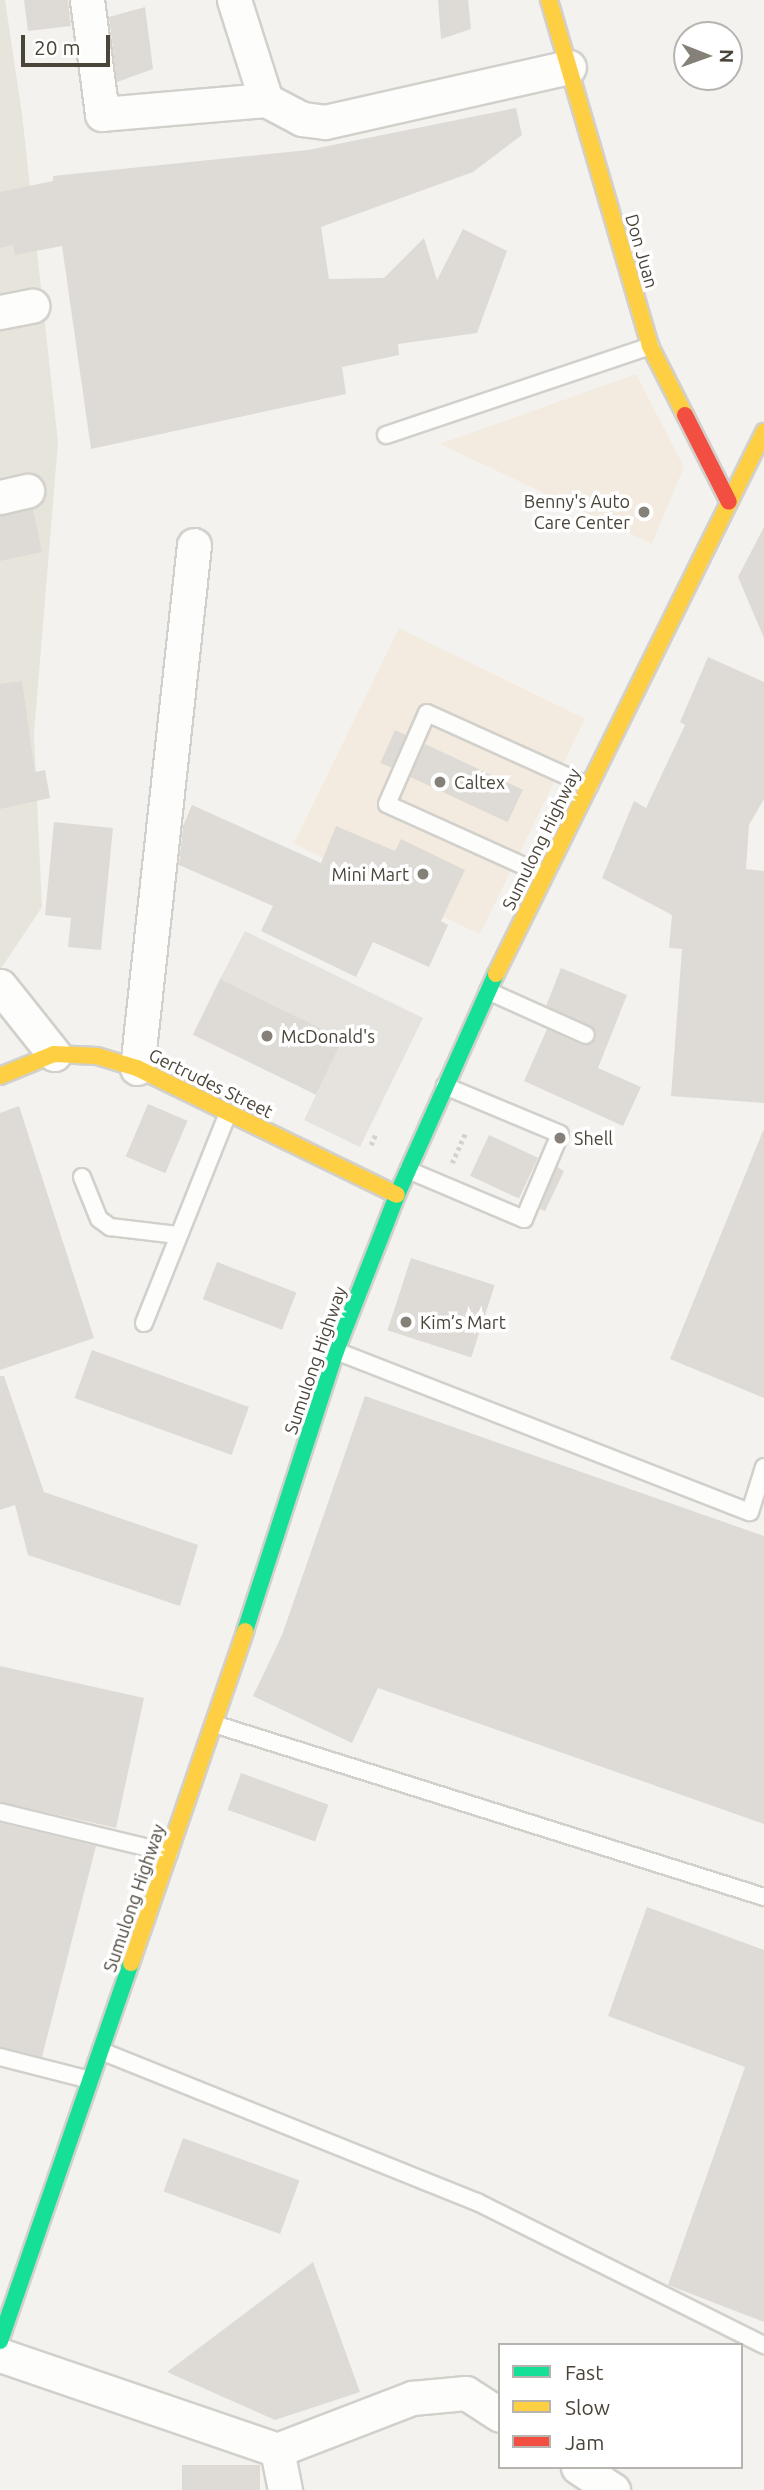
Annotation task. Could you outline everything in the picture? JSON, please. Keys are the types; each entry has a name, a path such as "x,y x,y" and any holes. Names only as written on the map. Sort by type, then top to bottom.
{"main road":[{"name":"Don Juan","path":"549,0 650,346 729,502"},
{"name":"Sumulong Highway","path":"0,2341 214,1724 336,1351 397,1195 488,991 764,432"},
{"name":"Gertrudes Street","path":"0,1076 54,1054 97,1056 136,1068 397,1195"}],"street":[{"path":"86,0 102,114 266,100 302,118 325,122 569,67"},
{"path":"233,0 266,100"},
{"path":"136,1068 194,545"},
{"path":"0,986 54,1054"},
{"path":"0,2355 277,2450 412,2398 466,2393 498,2414"},
{"path":"277,2450 285,2490"},
{"path":"581,2469 613,2490"}],"lane":[{"path":"386,435 650,346"},
{"path":"746,467 764,481"},
{"path":"544,875 387,804 427,713 589,786"},
{"path":"488,991 586,1035"},
{"path":"408,1170 524,1219 559,1134 445,1086"},
{"path":"144,1323 228,1113"},
{"path":"82,1177 99,1219 110,1227 178,1235"},
{"path":"336,1351 750,1511 764,1467"},
{"path":"214,1724 764,1897"},
{"path":"0,1812 169,1853"},
{"path":"101,2051 477,2202 764,2345"},
{"path":"0,2057 90,2080"}],"path":[{"path":"442,1184 466,1132"}],"shaded area":[{"path":"0,0 5,0 22,114 58,442 34,734 42,907 0,970"},
{"path":"636,374 684,467 652,544 440,444"},
{"name":"Caltex","path":"399,628 585,719 480,934 294,844"},
{"path":"245,931 423,1018 360,1147 304,1120 343,1039 220,979"}],"building":[{"path":"24,0 68,0 71,26 28,31"},
{"path":"438,0 468,0 471,29 441,39"},
{"path":"145,7 153,69 117,82 109,17"},
{"path":"516,108 522,135 473,172 321,227 329,279 384,278 424,238 437,280 463,229 507,251 477,333 398,344 399,355 342,367 346,394 91,449 62,246 15,255 13,245 0,248 0,192 53,181 53,176 308,150"},
{"path":"33,509 42,552 0,561 0,516"},
{"path":"764,527 764,638 738,577"},
{"path":"708,657 764,682 764,799 749,825 746,869 764,871 764,1103 671,1096 682,949 669,948 672,915 602,878 634,801 646,808 685,725 680,722"},
{"path":"22,681 35,772 45,770 50,798 0,809 0,684"},
{"path":"395,730 406,735 391,768 380,763"},
{"path":"425,744 523,790 508,822 410,777"},
{"path":"192,805 321,863 336,826 395,851 401,839 465,870 441,921 448,925 429,967 373,942 356,977 261,931 273,906 179,865 183,826"},
{"path":"54,822 113,828 101,950 68,947 71,918 45,915"},
{"path":"561,968 627,995 598,1068 641,1087 623,1126 524,1081 547,1029 582,1045 596,1039 591,1026 546,1006"},
{"name":"McDonald's","path":"220,979 343,1039 316,1095 193,1035"},
{"path":"148,1104 188,1121 165,1173 126,1156"},
{"path":"19,1106 94,1338 0,1370 0,1113"},
{"path":"764,1131 764,1398 670,1359"},
{"path":"489,1135 538,1158 519,1199 470,1176"},
{"path":"557,1167 564,1171 545,1211 540,1209"},
{"path":"411,1258 495,1285 471,1357 388,1330"},
{"path":"217,1262 296,1292 282,1330 203,1299"},
{"path":"92,1350 249,1407 231,1455 75,1398"},
{"path":"0,1376 4,1376 44,1492 198,1545 180,1606 28,1555 15,1505 0,1510"},
{"path":"365,1396 764,1536 764,1824 378,1688 352,1743 253,1696 282,1635"},
{"path":"0,1666 144,1698 116,1828 0,1802"},
{"path":"241,1773 328,1805 315,1841 228,1810"},
{"path":"0,1823 96,1846 42,2057 0,2047"},
{"path":"647,1907 764,1950 764,2322 668,2285 745,2067 608,2016"},
{"path":"183,2138 300,2180 280,2234 164,2192"},
{"path":"313,2262 360,2392 275,2420 167,2372"},
{"path":"182,2465 260,2465 260,2490 182,2490"}],"traffic: fast":[{"path":"245,1631 336,1351 397,1195 496,974"},
{"path":"0,2341 131,1963"}],"traffic: slow":[{"path":"549,0 650,346 685,415"},
{"path":"496,974 764,432"},
{"path":"0,1076 54,1054 97,1056 137,1068 397,1195"},
{"path":"131,1963 245,1631"}],"traffic: jam":[{"path":"685,415 729,502"}],"place":[{"name":"Benny's Auto Care Center","path":"644,512"},
{"name":"Caltex","path":"440,782"},
{"name":"Mini Mart","path":"423,874"},
{"name":"McDonald's","path":"267,1036"},
{"name":"Shell","path":"560,1138"},
{"name":"Kim’s Mart","path":"406,1322"}]}
